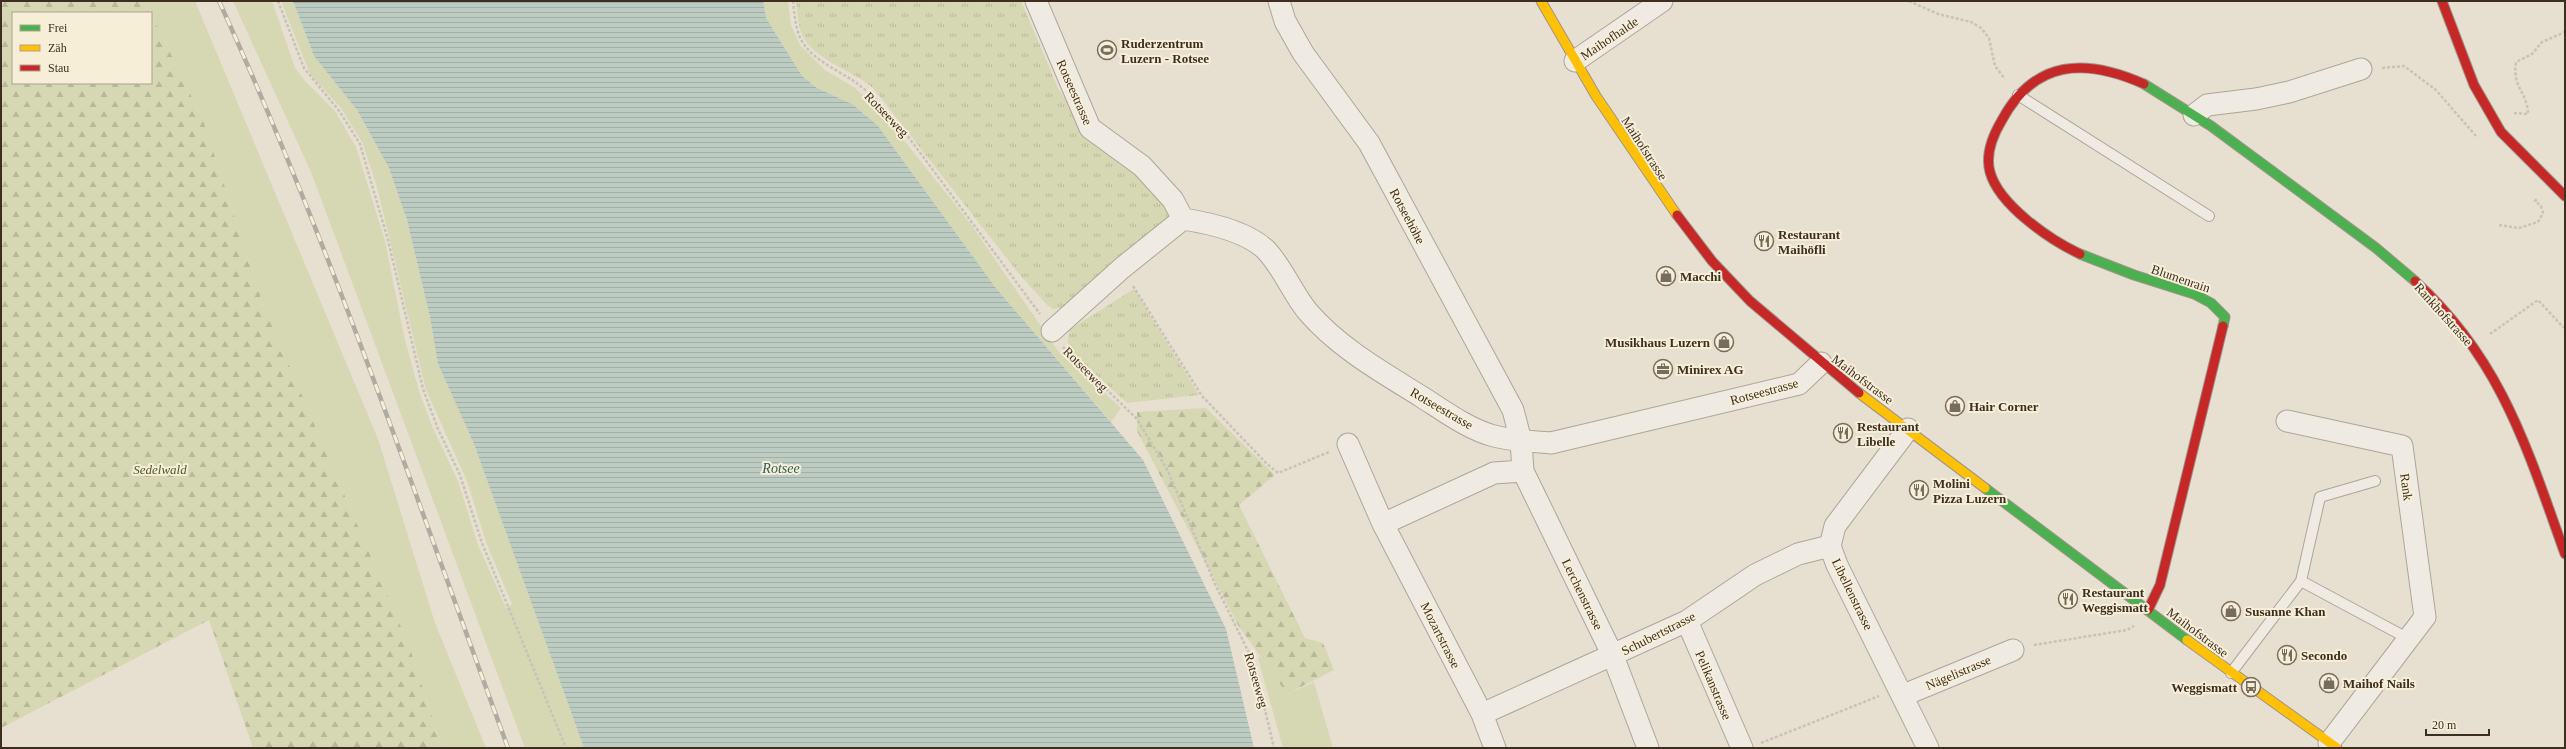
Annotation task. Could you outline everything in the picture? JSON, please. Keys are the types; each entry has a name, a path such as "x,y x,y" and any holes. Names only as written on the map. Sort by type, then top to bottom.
{"street":[{"name":"Rotseestrasse","path":"1036,1 1090,128 1142,166 1174,200 1183,219 1202,222 1254,241 1265,250 1307,311 1334,337 1365,361 1456,419 1493,435 1521,441 1551,443 1799,384 1820,363"},
{"name":"Rotseehöhe","path":"1279,1 1285,21 1303,53 1369,143 1513,410 1521,441"},
{"name":"Maihofstrasse","path":"1541,1 1575,61 1659,192 1712,261 1750,301 1820,363 2231,673 2333,745"},
{"name":"Maihofhalde","path":"1575,61 1662,1"},
{"path":"2442,1 2474,85 2501,132 2565,196"},
{"name":"Rankhofstrasse","path":"2018,95 2030,82 2053,70 2078,67 2106,69 2142,83 2194,115 2378,251 2428,292 2471,341 2500,389 2522,438 2565,554"},
{"path":"2194,115 2207,105 2256,99 2289,92 2361,69"},
{"name":"Blumenrain","path":"2018,95 1994,132 1988,162 1990,176 2020,213 2050,238 2079,256 2209,299 2225,317 2160,585 2148,610"},
{"path":"1052,331 1122,268 1183,219"},
{"name":"Rank","path":"2287,421 2402,446 2426,618 2409,639 2333,745"},
{"name":"Libellenstrasse","path":"1908,429 1835,526 1830,546 1837,565 1902,692 1928,748"},
{"name":"Lerchenstrasse","path":"1521,441 1523,471 1613,656 1648,748"},
{"name":"Mozartstrasse","path":"1348,444 1383,524 1482,714 1495,748"},
{"path":"1383,524 1494,473 1523,471"},
{"name":"Schubertstrasse","path":"1482,714 1613,656 1687,621 1755,576 1798,554 1830,546"},
{"name":"Pelikanstrasse","path":"1687,621 1749,747"},
{"name":"Nägelistrasse","path":"1902,692 2013,650"}],"lane":[{"path":"2018,95 2209,216"},
{"path":"2231,673 2301,581 2320,497 2375,481"},
{"path":"2301,581 2409,639"}],"path":[{"path":"278,1 304,68 340,112 360,144 388,240 407,330 423,389 438,429 460,475 482,543 566,748"},
{"name":"Rotseeweg","path":"793,1 798,32 810,50 830,67 860,86 901,127 984,236 1068,354 1137,419 1168,471 1214,582 1254,663 1274,748"},
{"path":"1909,1 1938,14 1971,22 1981,28 1989,38 1995,66 2018,95"},
{"path":"2508,115 2520,112 2528,114 2527,99 2516,85 2516,62 2532,54 2542,42 2565,32"},
{"path":"2361,69 2404,66 2436,90 2478,137"},
{"path":"2499,224 2519,228 2538,222 2543,213 2541,206 2535,200 2538,197 2540,198"},
{"path":"1122,268 1202,396 1267,464 1278,473 1308,461"},
{"path":"2497,329 2538,300 2563,327 2565,326"},
{"path":"2013,650 2127,630 2138,623"},
{"path":"1749,747 1902,692"}],"green space":[{"name":"Sedelwald","path":"1,1 145,1 150,12 12,12 12,84 152,84 152,15 203,120 264,307 410,648 442,748 253,748 209,620 1,728"},
{"path":"145,1 195,1 378,439 435,623 486,748 442,748 410,648 264,307 203,120 152,15 152,12 150,12"},
{"path":"233,1 272,1 295,68 305,81 335,111 356,147 385,241 404,336 419,391 432,426 458,481 478,545 506,608 512,604 486,542 467,481 426,390 377,187 363,144 341,108 310,74 281,1 293,1 314,56 357,110 389,168 407,220 430,317 438,364 474,444 584,748 525,748 311,172"},
{"path":"788,1 791,25 800,45 825,70 855,88 883,114 970,223 1058,351 1121,408 1111,422 995,287 852,104 817,88 802,76 766,18 762,2"},
{"path":"796,1 1021,1 1058,88 1078,119 1155,187 1171,214 1163,227 1071,303 1061,308 1053,309 1047,305 1020,275 873,88 864,81 821,56 812,48 800,29"},
{"path":"1134,289 1199,395 1127,403 1070,351 1068,343 1069,330"},
{"path":"1206,408 1275,475 1239,505 1305,638 1323,643 1334,670 1287,694 1238,625 1137,431 1137,412"},
{"path":"1260,656 1287,694 1314,682 1333,748 1283,748 1258,658"}],"water":[{"name":"Rotsee","path":"293,1 763,1 766,18 802,76 817,88 852,104 877,125 995,287 1143,460 1226,629 1254,748 584,748 474,444 438,364 430,317 407,220 389,168 357,110 314,56"}],"railway":[{"path":"219,1 260,93 335,278 371,372 508,748"}],"traffic: fast":[{"path":"2144,84 2211,126 2376,248 2415,281"},
{"path":"2080,254 2134,275 2194,294 2211,303 2225,317 2223,326"},
{"path":"1985,488 2187,640"}],"traffic: slow":[{"path":"1541,1 1596,96 1677,215"},
{"path":"1859,393 1985,488"},
{"path":"2187,640 2337,748"}],"traffic: jam":[{"path":"2442,1 2474,85 2501,132 2565,196"},
{"path":"2080,254 2041,231 2015,209 2004,197 1995,184 1990,172 1988,158 1993,138 2002,120 2015,100 2030,85 2046,75 2064,69 2082,68 2102,70 2144,84"},
{"path":"1677,215 1712,261 1750,301 1859,393"},
{"path":"2415,281 2445,311 2469,342 2490,374 2508,407 2524,442 2565,554"},
{"path":"2148,610 2160,585 2223,326"}],"place":[{"name":"Ruderzentrum Luzern - Rotsee","path":"1107,50"},
{"name":"Restaurant Maihöfli","path":"1764,241"},
{"name":"Macchi","path":"1666,276"},
{"name":"Musikhaus Luzern","path":"1724,342"},
{"name":"Minirex AG","path":"1663,369"},
{"name":"Hair Corner","path":"1955,406"},
{"name":"Restaurant Libelle","path":"1843,433"},
{"name":"Molini Pizza Luzern","path":"1919,490"},
{"name":"Restaurant Weggismatt","path":"2068,599"},
{"name":"Susanne Khan","path":"2231,611"},
{"name":"Secondo","path":"2287,655"},
{"name":"Maihof Nails","path":"2329,683"},
{"name":"Weggismatt","path":"2251,687"}]}
